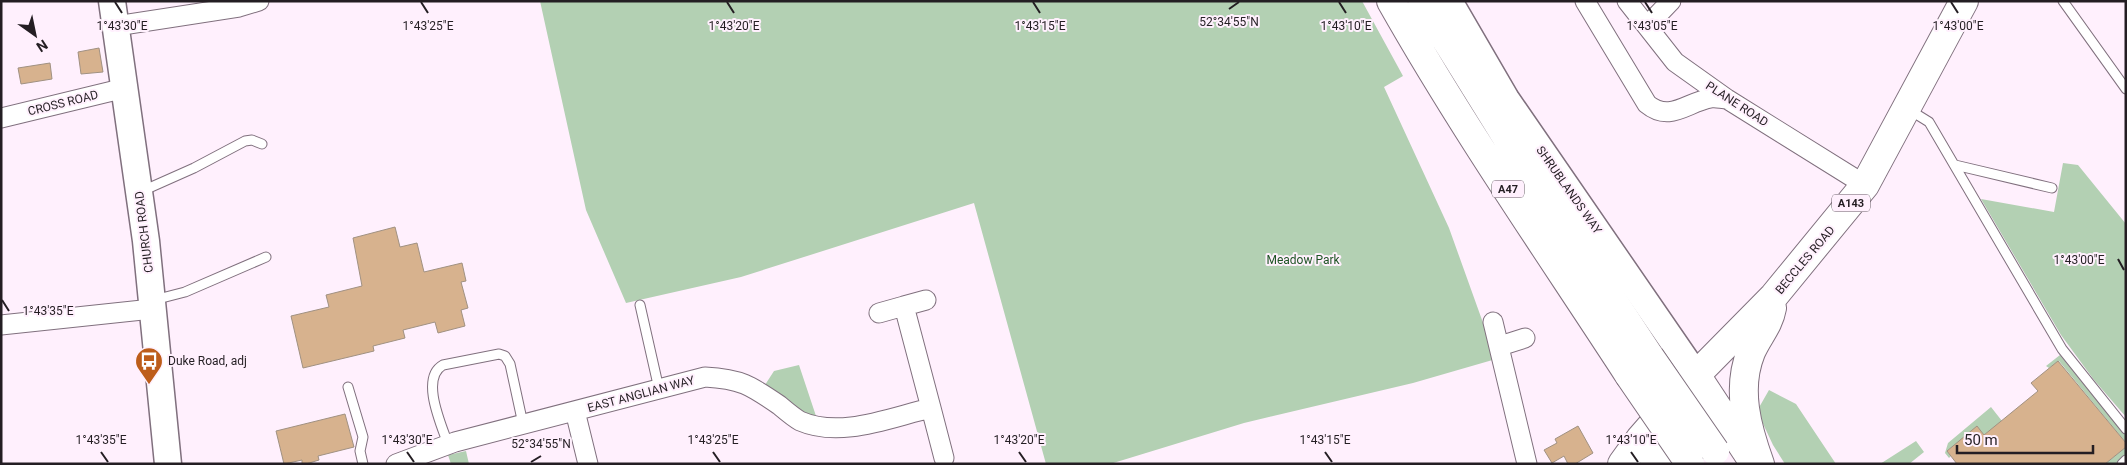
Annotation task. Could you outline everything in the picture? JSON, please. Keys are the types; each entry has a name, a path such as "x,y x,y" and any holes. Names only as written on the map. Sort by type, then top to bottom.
{"highway":[{"name":"A47","path":"1391,1 1479,144 1629,375 1690,464"},
{"name":"A47","path":"1422,1 1522,162 1650,357 1719,457"},
{"name":"BECCLES ROAD","path":"1622,464 1640,439 1696,375 1774,296 1865,185 1964,1"},
{"path":"1760,464 1753,445 1745,406 1743,382 1751,353 1770,320 1774,296"},
{"path":"1696,375 1744,450 1756,464"},
{"path":"1640,439 1659,464"}],"street":[{"name":"SHRUBLANDS WAY","path":"1449,1 1506,99 1696,375"},
{"path":"1585,1 1647,104 1656,112 1668,113 1712,98 1727,99"},
{"name":"PLANE ROAD","path":"1627,1 1675,62 1727,99 1865,185"},
{"path":"1647,26 1671,1"},
{"path":"114,14 253,2"},
{"name":"CHURCH ROAD","path":"114,14 140,192 168,464"},
{"name":"CROSS ROAD","path":"1,118 125,88"},
{"path":"879,313 926,300"},
{"path":"1,325 152,305"},
{"path":"904,306 944,458"},
{"path":"1493,322 1527,464"},
{"path":"1500,346 1525,338"},
{"name":"EAST ANGLIAN WAY","path":"396,464 448,444 706,377 729,378 750,385 800,421 823,427 845,428 932,408"},
{"name":"EAST ANGLIAN WAY","path":"574,411 588,464"}],"lane":[{"path":"2063,1 2126,89"},
{"path":"1906,108 1929,122 2062,349 2126,429"},
{"path":"140,192 194,168 245,141 252,140 262,144"},
{"path":"1955,165 2052,188"},
{"path":"152,305 266,257"},
{"path":"640,305 659,389"},
{"path":"448,444 435,406 432,377 435,370 443,365 499,354 505,356 510,364 523,424"},
{"path":"348,387 363,437 360,451 363,464"},
{"path":"2122,464 2126,460"}],"green space":[{"name":"Meadow Park","path":"540,1 1362,1 1403,76 1384,87 1449,228 1496,359 1413,383 1244,423 1110,464 1046,464 974,203 741,277 626,303 586,210"},
{"path":"2063,163 2078,165 2126,224 2126,417 2094,380 2061,335 1981,199 2054,212"},
{"path":"2060,355 2126,436 2126,443 2059,361 2049,368 2046,366"},
{"path":"799,365 817,419 803,416 763,388 774,371"},
{"path":"1769,390 1796,404 1836,464 1785,464 1773,445 1757,411"},
{"path":"1991,407 2002,421 1984,435 1977,427 1947,451 1951,456 1949,458 1945,453 1948,443"},
{"path":"1916,441 1924,452 1909,464 1880,464"},
{"path":"2126,447 2126,455 2115,464 2105,464"},
{"path":"466,451 469,464 451,464 448,455"}],"building":[{"path":"99,48 103,72 81,74 78,52"},
{"path":"50,63 52,79 21,84 18,68"},
{"path":"395,227 400,247 417,243 424,272 462,263 466,281 461,282 468,308 461,310 465,326 438,333 435,322 403,330 405,338 373,346 374,351 303,368 291,316 329,307 326,295 362,286 353,238"},
{"path":"2058,361 2126,443 2126,447 2105,464 1957,464 1947,451 1977,426 1984,435 2038,391 2031,383"},
{"path":"345,414 354,447 318,456 319,460 306,464 302,464 302,460 284,464 276,431"},
{"path":"1578,426 1593,453 1575,464 1568,464 1564,456 1552,463 1544,450 1557,443 1555,439"}],"place":[{"name":"Duke Road, adj","path":"149,385"}]}
